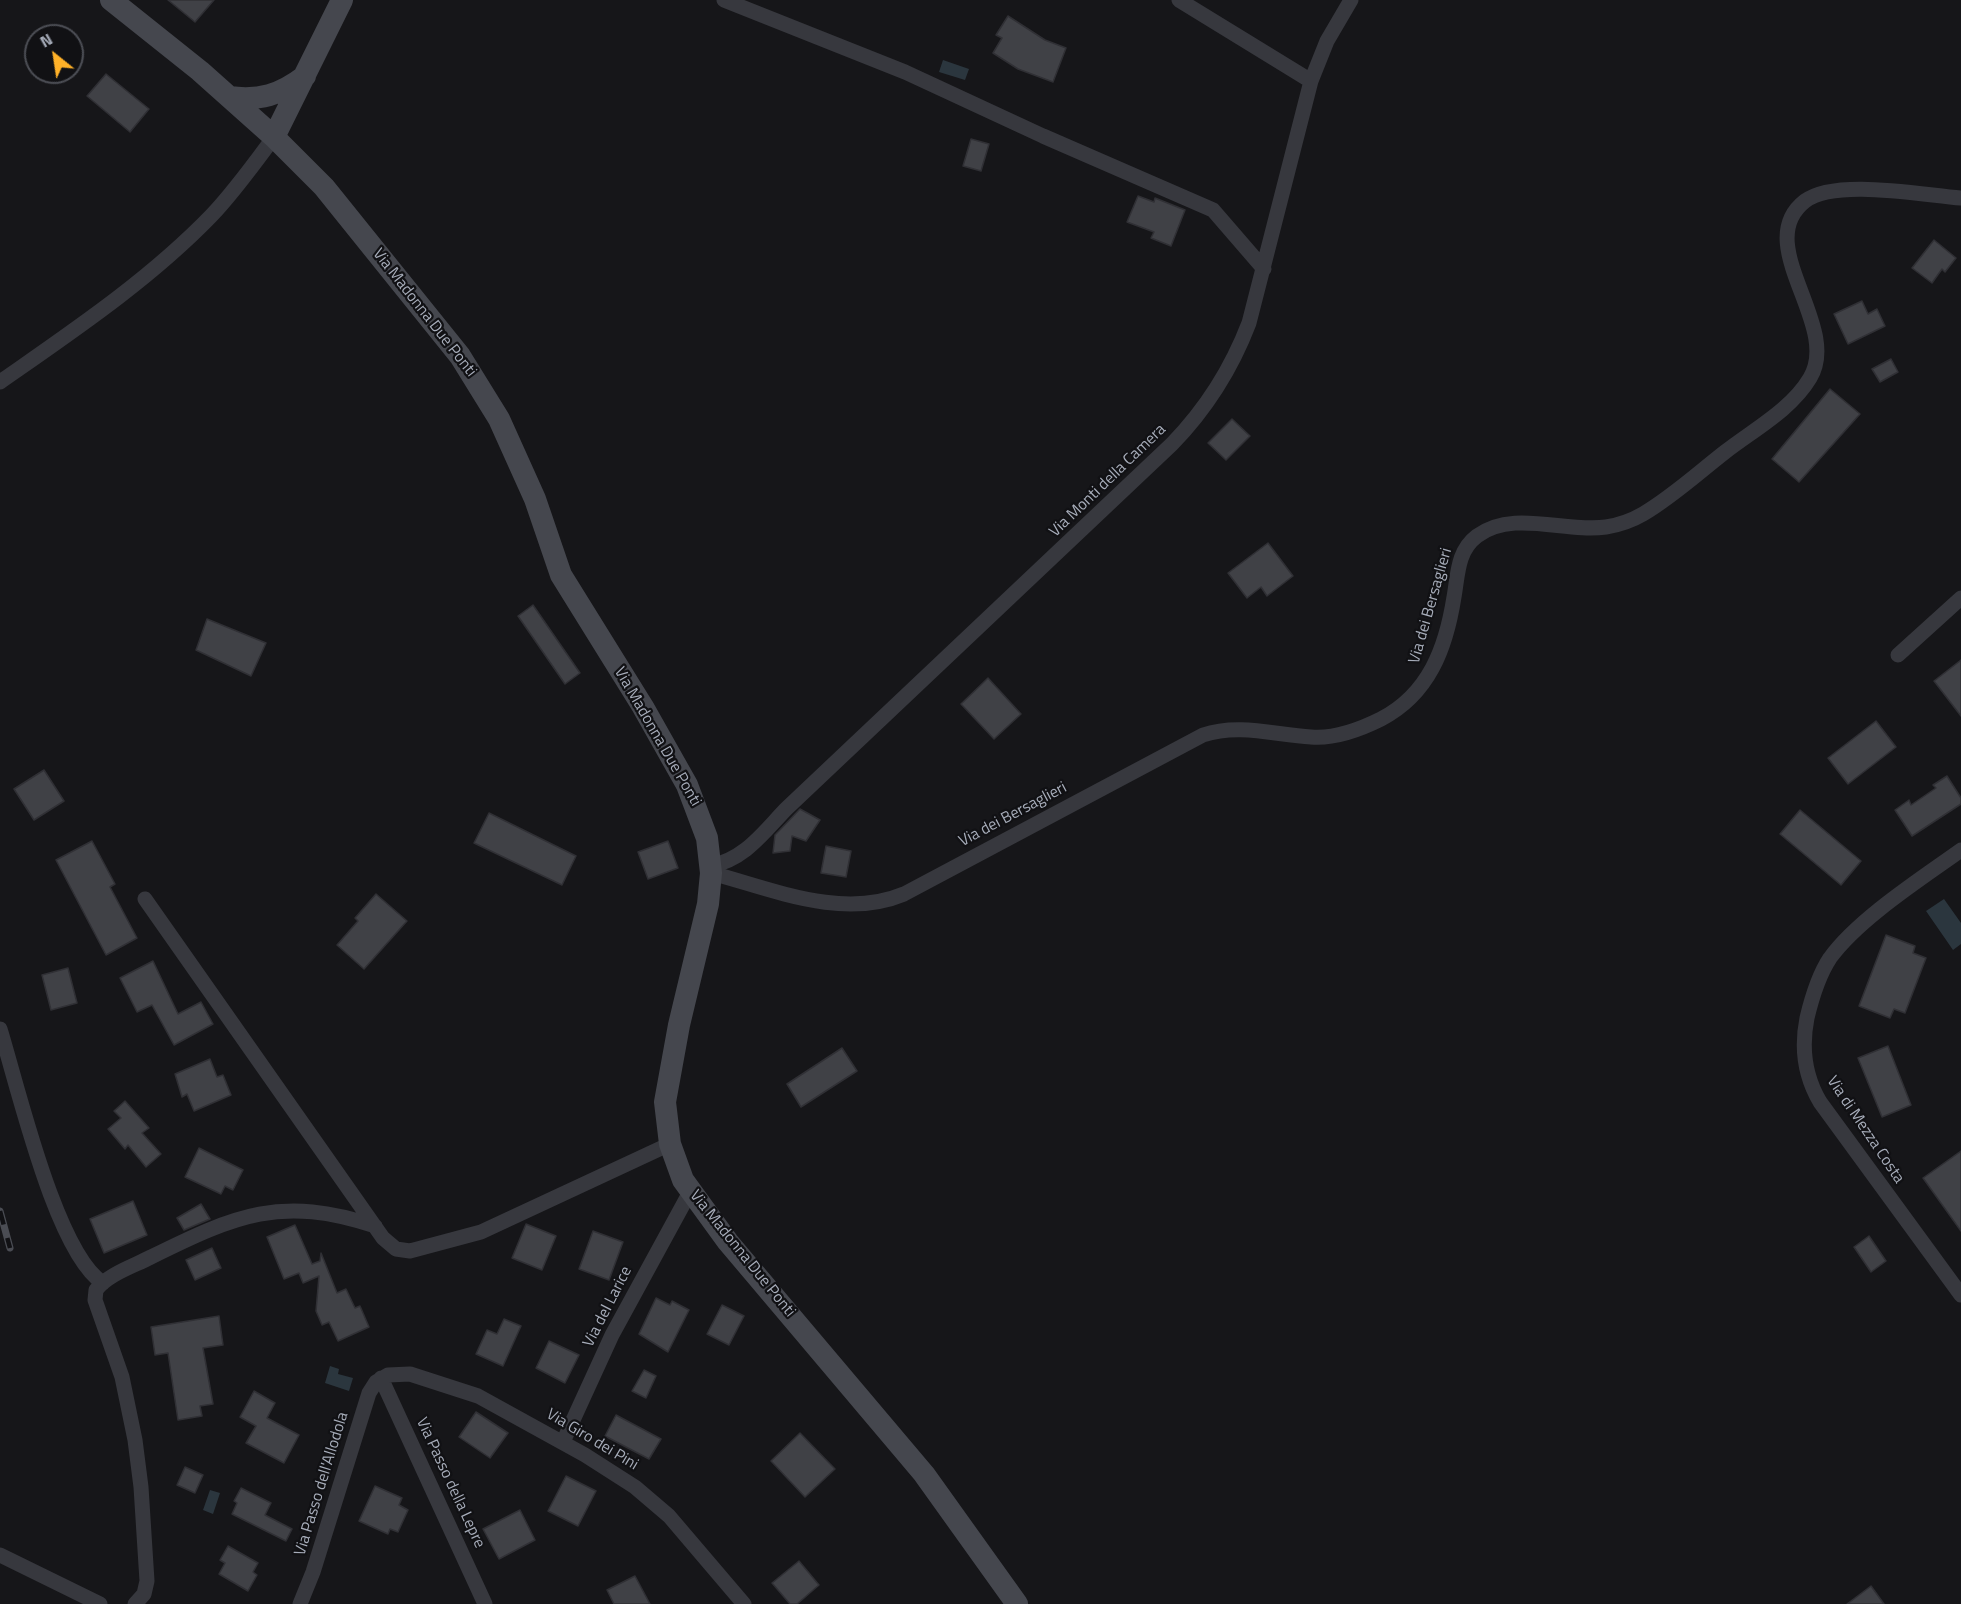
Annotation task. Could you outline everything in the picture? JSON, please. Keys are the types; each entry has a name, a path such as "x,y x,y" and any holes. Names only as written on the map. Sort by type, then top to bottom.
{"main road":[{"name":"Via Madonna Due Ponti","path":"111,0 274,137 339,205 460,356 487,396 515,452 561,575 643,707 692,795 707,838 710,869 705,921 666,1095 665,1116 670,1144 690,1192 748,1266 924,1474 1017,1604"},
{"path":"274,137 342,0"},
{"path":"229,97 252,99 273,96 306,75"}],"street":[{"path":"724,0 905,72 1043,136 1213,210 1264,269"},
{"path":"1179,0 1311,81"},
{"name":"Via Monti della Camera","path":"710,869 732,860 750,847 786,809 1186,430 1210,400 1235,357 1249,323 1311,81 1327,41 1351,0"},
{"path":"0,382 98,313 189,237 233,191 274,137"},
{"name":"Via dei Bersaglieri","path":"710,869 827,902 875,903 904,894 1203,735 1231,729 1312,738 1334,736 1390,714 1414,696 1433,671 1452,608 1461,556 1479,534 1490,528 1514,524 1598,528 1631,520 1662,501 1767,422 1806,384 1816,364 1816,340 1787,241 1790,221 1800,205 1818,194 1839,189 1961,198"},
{"path":"1898,655 1961,598"},
{"name":"Via di Mezza Costa","path":"1961,850 1853,933 1830,958 1813,994 1804,1051 1811,1085 1824,1109 1961,1295"},
{"path":"145,899 387,1243 403,1251 472,1235 499,1225 670,1144"},
{"path":"0,1029 54,1205 84,1266 103,1283"},
{"name":"Via del Larice","path":"562,1442 612,1335 690,1192"},
{"path":"135,1604 144,1594 147,1581 141,1487 125,1392 95,1300 96,1290 103,1283 200,1233 252,1215 313,1210 375,1226"},
{"name":"Via Giro dei Pini","path":"381,1378 403,1373 470,1393 562,1442 626,1480 651,1499 680,1527 744,1604"},
{"name":"Via Passo dell'Allodola","path":"300,1604 313,1572 369,1393 381,1378"},
{"name":"Via Passo della Lepre","path":"381,1378 485,1604"},
{"path":"0,1555 100,1604"}],"shaded area":[{"path":"943,60 969,69 965,80 939,72"},
{"path":"1944,899 1961,923 1961,944 1953,950 1926,911"},
{"path":"330,1366 339,1369 338,1374 353,1378 349,1391 325,1383"},
{"path":"210,1490 220,1493 213,1514 203,1510"}],"building":[{"path":"168,0 214,0 195,22"},
{"path":"1008,16 1045,40 1066,48 1053,82 1018,69 993,53 1002,38 996,35"},
{"path":"106,74 149,109 130,132 87,96"},
{"path":"971,139 989,144 981,171 963,166"},
{"path":"1138,196 1154,202 1155,198 1185,210 1171,246 1151,238 1154,232 1127,222"},
{"path":"1934,240 1956,258 1945,272 1942,269 1932,283 1912,268"},
{"path":"1862,301 1868,314 1877,309 1885,326 1848,344 1834,314"},
{"path":"1891,359 1898,372 1880,382 1872,369"},
{"path":"1830,389 1860,414 1799,482 1772,459"},
{"path":"1232,419 1250,436 1226,460 1208,443"},
{"path":"1268,543 1293,576 1267,596 1261,587 1247,598 1228,573"},
{"path":"533,605 580,673 565,684 518,616"},
{"path":"207,619 266,643 251,676 196,650"},
{"path":"1961,660 1961,716 1934,681"},
{"path":"988,678 1021,714 994,739 961,704"},
{"path":"1876,721 1896,747 1848,784 1828,758"},
{"path":"44,770 64,801 34,820 14,789"},
{"path":"1947,776 1961,798 1961,804 1912,836 1895,810 1909,800 1911,805 1936,788 1933,785"},
{"path":"800,809 820,820 806,841 792,836 790,851 773,853 775,835"},
{"path":"1800,810 1861,861 1841,885 1780,834"},
{"path":"489,813 576,856 562,885 474,843"},
{"path":"92,841 115,884 110,887 137,938 106,955 56,860"},
{"path":"668,841 678,868 648,879 638,852"},
{"path":"826,846 851,851 846,877 821,873"},
{"path":"376,894 407,921 364,969 337,945 358,921 355,918"},
{"path":"1886,935 1915,946 1913,953 1926,958 1905,1013 1894,1009 1890,1018 1859,1006"},
{"path":"153,961 178,1014 201,1002 213,1024 174,1045 152,1005 137,1012 120,978"},
{"path":"68,968 77,1003 51,1010 42,975"},
{"path":"1888,1046 1911,1105 1882,1117 1858,1058"},
{"path":"842,1048 857,1071 801,1107 787,1084"},
{"path":"210,1059 217,1077 223,1075 231,1095 194,1111 187,1094 182,1097 175,1074"},
{"path":"125,1101 149,1128 142,1133 161,1154 146,1167 128,1145 125,1149 108,1129 121,1118 114,1111"},
{"path":"199,1148 243,1170 233,1190 225,1186 221,1194 185,1177"},
{"path":"1961,1151 1961,1231 1923,1178"},
{"path":"133,1201 147,1235 104,1253 90,1219"},
{"path":"201,1204 210,1219 184,1230 177,1218"},
{"path":"526,1224 556,1236 542,1270 512,1258"},
{"path":"295,1225 312,1264 320,1261 321,1253 337,1293 346,1289 355,1308 360,1306 369,1327 338,1341 329,1322 322,1325 316,1311 319,1276 303,1283 299,1273 284,1279 267,1237"},
{"path":"593,1231 623,1242 609,1280 579,1269"},
{"path":"1869,1236 1886,1261 1871,1272 1854,1247"},
{"path":"212,1248 221,1268 195,1280 186,1260"},
{"path":"656,1298 670,1305 672,1301 689,1310 668,1352 639,1334"},
{"path":"722,1305 744,1316 729,1345 707,1334"},
{"path":"219,1316 223,1345 203,1348 213,1404 200,1406 202,1416 178,1420 168,1353 155,1355 151,1327"},
{"path":"504,1319 521,1326 503,1366 476,1354 487,1330 497,1334"},
{"path":"549,1341 579,1355 565,1383 536,1368"},
{"path":"644,1370 656,1376 646,1398 632,1391"},
{"path":"254,1391 275,1403 267,1418 299,1435 284,1463 246,1443 256,1426 240,1417"},
{"path":"476,1412 508,1433 490,1458 459,1437"},
{"path":"616,1415 661,1439 649,1459 605,1436"},
{"path":"800,1433 835,1469 805,1497 771,1461"},
{"path":"185,1467 203,1475 195,1493 177,1485"},
{"path":"566,1476 596,1491 578,1526 548,1511"},
{"path":"375,1486 402,1498 399,1505 408,1510 398,1532 390,1529 388,1534 359,1521"},
{"path":"241,1488 271,1503 265,1515 292,1529 286,1541 232,1514 237,1503 234,1501"},
{"path":"520,1510 535,1540 499,1559 483,1529"},
{"path":"228,1546 258,1563 253,1572 257,1575 248,1591 219,1574 225,1563 220,1560"},
{"path":"799,1561 819,1585 797,1604 790,1604 772,1583"},
{"path":"635,1576 650,1604 614,1604 607,1590"},
{"path":"1871,1586 1884,1604 1847,1604"}],"railway":[{"path":"0,1211 10,1248"}]}
